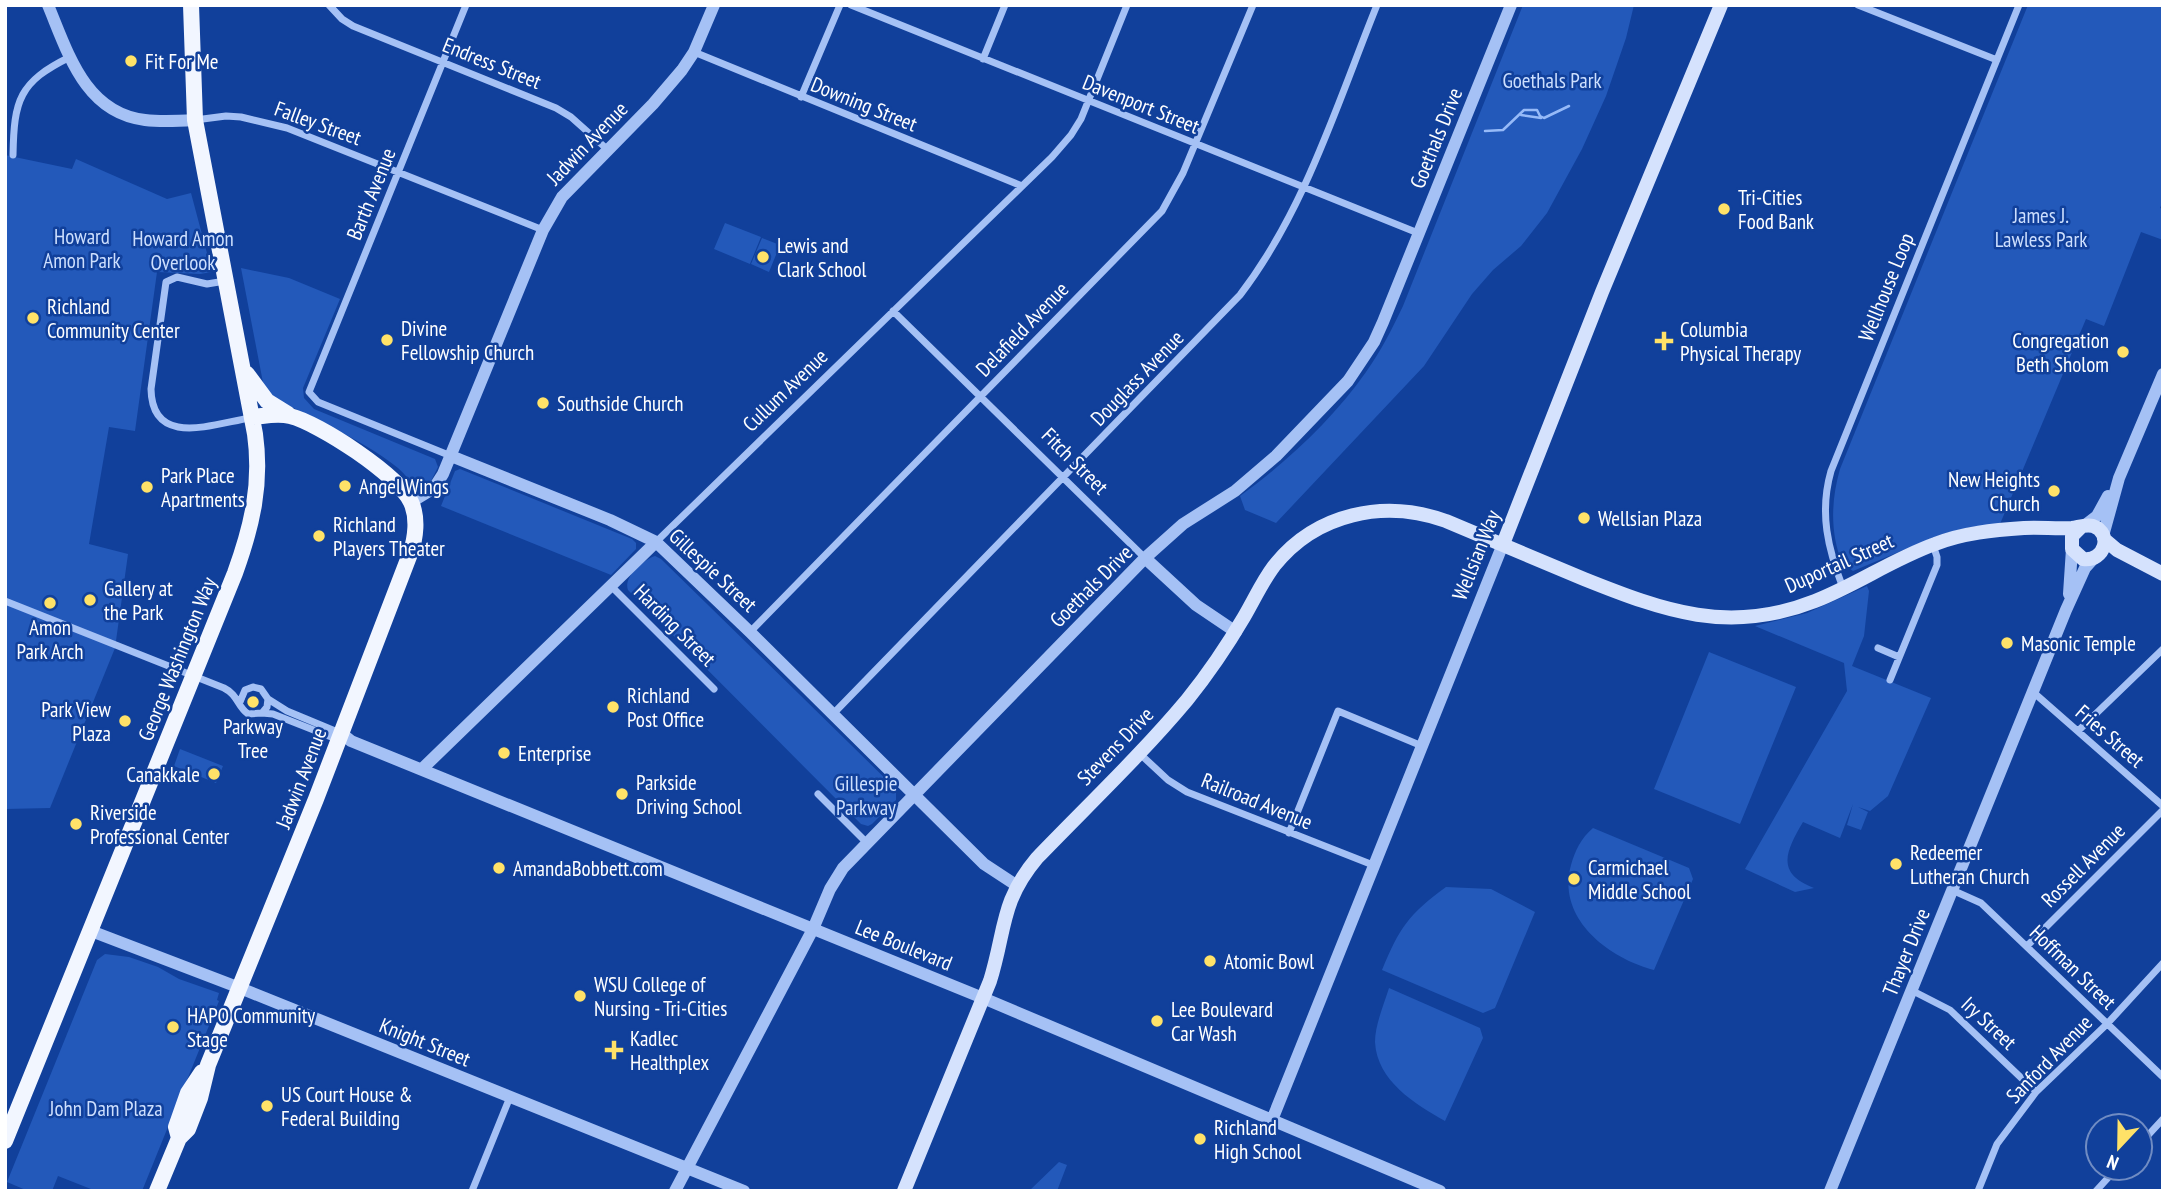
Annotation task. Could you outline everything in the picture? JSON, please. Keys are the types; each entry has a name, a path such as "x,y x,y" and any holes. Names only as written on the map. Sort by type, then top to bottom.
{"main road":[{"name":"George Washington Way","path":"5,1140 250,533 258,492 259,466 252,418 195,120 191,5"},
{"name":"Wellsian Way","path":"1503,544 1602,292 1721,5"},
{"path":"243,366 267,401 317,428 383,471 401,487 411,502"},
{"path":"252,418 279,414 293,417"},
{"name":"Jadwin Avenue","path":"157,1191 179,1138 176,1127 188,1093 208,1065 344,738 412,550 415,518 411,502"},
{"name":"Stevens Drive","path":"904,1191 983,998 998,952 1006,910 1016,885 1037,858 1189,697 1236,632 1272,569 1285,554 1312,532 1347,516 1376,510 1415,512 1503,544"},
{"name":"Duportail Street","path":"1503,544 1647,604 1701,616 1739,618 1812,602 1932,545 1969,535 2082,526"},
{"path":"2082,526 2095,527 2117,550 2160,572 2116,560 2082,559 2072,548 2072,536 2082,526"},
{"name":"Duportail Street","path":"1993,532 2026,532 2049,536 2062,540 2072,548"},
{"path":"2095,558 2102,552 2104,537"}],"street":[{"path":"48,5 79,76 106,106 148,121 195,120"},
{"name":"Endress Street","path":"329,5 353,26 564,112 608,150"},
{"name":"Barth Avenue","path":"310,396 310,388 466,5"},
{"name":"Jadwin Avenue","path":"411,502 436,485 451,456 542,230 562,197 668,87 694,52 714,5"},
{"path":"801,97 840,5"},
{"name":"Davenport Street","path":"851,5 1418,233"},
{"path":"983,59 1004,5"},
{"name":"Cullum Avenue","path":"422,769 1022,186 1070,135 1089,102 1127,5"},
{"name":"Delafield Avenue","path":"750,632 1162,211 1177,187 1196,144 1253,5"},
{"name":"Douglass Avenue","path":"833,714 1240,295 1280,236 1303,188 1377,5"},
{"name":"Goethals Drive","path":"675,1191 813,929 836,878 866,842 1145,558 1183,524 1235,491 1260,471 1348,381 1374,342 1511,5"},
{"path":"1857,5 1997,60"},
{"name":"Wellhouse Loop","path":"1843,588 1832,559 1825,526 1825,498 1831,471 2019,5"},
{"name":"Downing Street","path":"694,52 1022,186"},
{"path":"13,155 15,119 23,94 40,73 70,57"},
{"name":"Falley Street","path":"195,120 226,116 270,123 307,135 542,230"},
{"path":"226,281 202,284 177,277 166,282 151,389 152,404 162,421 180,428 252,418"},
{"name":"Fitch Street","path":"893,311 1145,558 1196,605 1236,632"},
{"path":"2082,526 2097,516 2119,478 2163,374"},
{"name":"Gillespie Street","path":"310,396 318,402 610,520 656,542 984,864 1016,885"},
{"path":"2104,537 2119,478"},
{"name":"Wellsian Way","path":"1272,1120 1503,544"},
{"path":"1890,680 1937,565 1932,545"},
{"name":"Thayer Drive","path":"2066,610 2072,548"},
{"name":"Thayer Drive","path":"1830,1191 2066,610 2082,572 2095,558"},
{"name":"Harding Street","path":"610,585 714,689"},
{"name":"Lee Boulevard","path":"5,601 228,690 248,714 280,716 422,769 983,998 1440,1191"},
{"path":"1878,648 1899,657"},
{"path":"2078,731 2163,649"},
{"name":"Lee Boulevard","path":"240,702 245,690 253,687 261,689 268,699 287,711 344,738"},
{"name":"Fries Street","path":"2033,692 2163,808"},
{"path":"261,713 267,707 268,699"},
{"path":"1289,833 1338,711 1422,746"},
{"name":"Railroad Avenue","path":"1138,752 1168,780 1187,792 1373,865"},
{"path":"818,794 866,842"},
{"name":"Rossell Avenue","path":"2027,946 2163,808"},
{"name":"Hoffman Street","path":"1952,890 1981,903 2163,1077"},
{"name":"Knight Street","path":"90,931 240,988 744,1191"},
{"name":"Sanford Avenue","path":"1978,1191 1997,1144 2036,1091 2106,1024 2163,963"},
{"name":"Iry Street","path":"1911,990 1950,1010 2036,1091"},
{"path":"472,1191 510,1097"}],"green space":[{"name":"Goethals Park","path":"1523,5 1634,5 1606,96 1582,149 1547,213 1521,246 1493,270 1472,294 1424,366 1276,523 1245,510 1240,496 1275,469 1324,423 1353,389 1386,340 1403,306"},
{"name":"James J. Lawless Park","path":"2028,5 2163,5 2163,201 2160,208 2163,209 2163,240 2141,232 2104,326 2086,319 2000,524 1942,534 1853,571 1842,563 1835,540 1834,505 1840,469"},
{"name":"Howard Amon Park","path":"5,155 72,169 76,159 167,199 191,193 212,272 157,272 135,431 109,427 89,544 128,554 115,648 50,808 5,809"},
{"path":"725,223 761,237 750,264 714,249"},
{"path":"762,238 780,245 769,272 751,264"},
{"path":"241,268 289,278 340,299 303,388 304,398 314,409 435,459 438,467 430,483 422,489 416,488 398,468 383,457 265,393"},
{"path":"460,469 632,539 636,543 636,549 611,575 441,506 455,471"},
{"name":"Gillespie Parkway","path":"655,556 896,789 896,800 872,824 861,824 628,590 631,575 645,561"},
{"path":"1867,586 1869,591 1864,636 1852,666 1931,698 1888,796 1870,811 1858,807 1868,812 1861,830 1847,825 1853,804 1840,838 1803,822 1792,842 1789,868 1793,875 1814,888 1795,892 1745,869 1847,691 1844,663 1755,626 1807,613"},
{"path":"1709,652 1796,687 1740,824 1654,789"},
{"path":"180,749 223,766 216,783 174,766"},
{"path":"1593,828 1689,868 1693,879 1654,970 1604,946 1579,919 1571,903 1568,885 1571,865 1579,845"},
{"path":"1446,887 1491,889 1535,912 1495,1008 1483,1013 1382,970 1406,923"},
{"name":"John Dam Plaza","path":"105,954 129,957 158,967 179,979 219,993 219,1001 142,1191 96,1191 58,1176 52,1191 28,1191 7,1182 97,960"},
{"path":"1389,988 1480,1028 1483,1038 1445,1121 1400,1090 1390,1080 1377,1056 1375,1035"},
{"path":"1059,1162 1067,1165 1057,1191 1029,1191"}],"waterway":[{"path":"1485,131 1503,130 1524,110 1537,110 1544,118 1569,106"},
{"path":"1521,115 1541,118"}],"place":[{"name":"Fit For Me","path":"131,61"},
{"name":"Tri-Cities Food Bank","path":"1724,209"},
{"name":"Lewis and Clark School","path":"763,257"},
{"name":"Richland Community Center","path":"33,318"},
{"name":"Divine Fellowship Church","path":"387,340"},
{"name":"Columbia Physical Therapy","path":"1664,341"},
{"name":"Congregation Beth Sholom","path":"2123,352"},
{"name":"Southside Church","path":"543,403"},
{"name":"Angel Wings","path":"345,486"},
{"name":"Park Place Apartments","path":"147,487"},
{"name":"New Heights Church","path":"2054,491"},
{"name":"Wellsian Plaza","path":"1584,518"},
{"name":"Richland Players Theater","path":"319,536"},
{"name":"Gallery at the Park","path":"90,600"},
{"name":"Amon Park Arch","path":"50,603"},
{"name":"Masonic Temple","path":"2007,643"},
{"name":"Parkway Tree","path":"253,702"},
{"name":"Richland Post Office","path":"613,707"},
{"name":"Park View Plaza","path":"125,721"},
{"name":"Enterprise","path":"504,753"},
{"name":"Canakkale","path":"214,774"},
{"name":"Parkside Driving School","path":"622,794"},
{"name":"Riverside Professional Center","path":"76,824"},
{"name":"Redeemer Lutheran Church","path":"1896,864"},
{"name":"AmandaBobbett.com","path":"499,868"},
{"name":"Carmichael Middle School","path":"1574,879"},
{"name":"Atomic Bowl","path":"1210,961"},
{"name":"WSU College of Nursing - Tri-Cities","path":"580,996"},
{"name":"Lee Boulevard Car Wash","path":"1157,1021"},
{"name":"HAPO Community Stage","path":"173,1027"},
{"name":"Kadlec Healthplex","path":"614,1050"},
{"name":"US Court House & Federal Building","path":"267,1106"},
{"name":"Richland High School","path":"1200,1139"}],"park label":[{"name":"Howard Amon Overlook","path":"183,250"}]}
